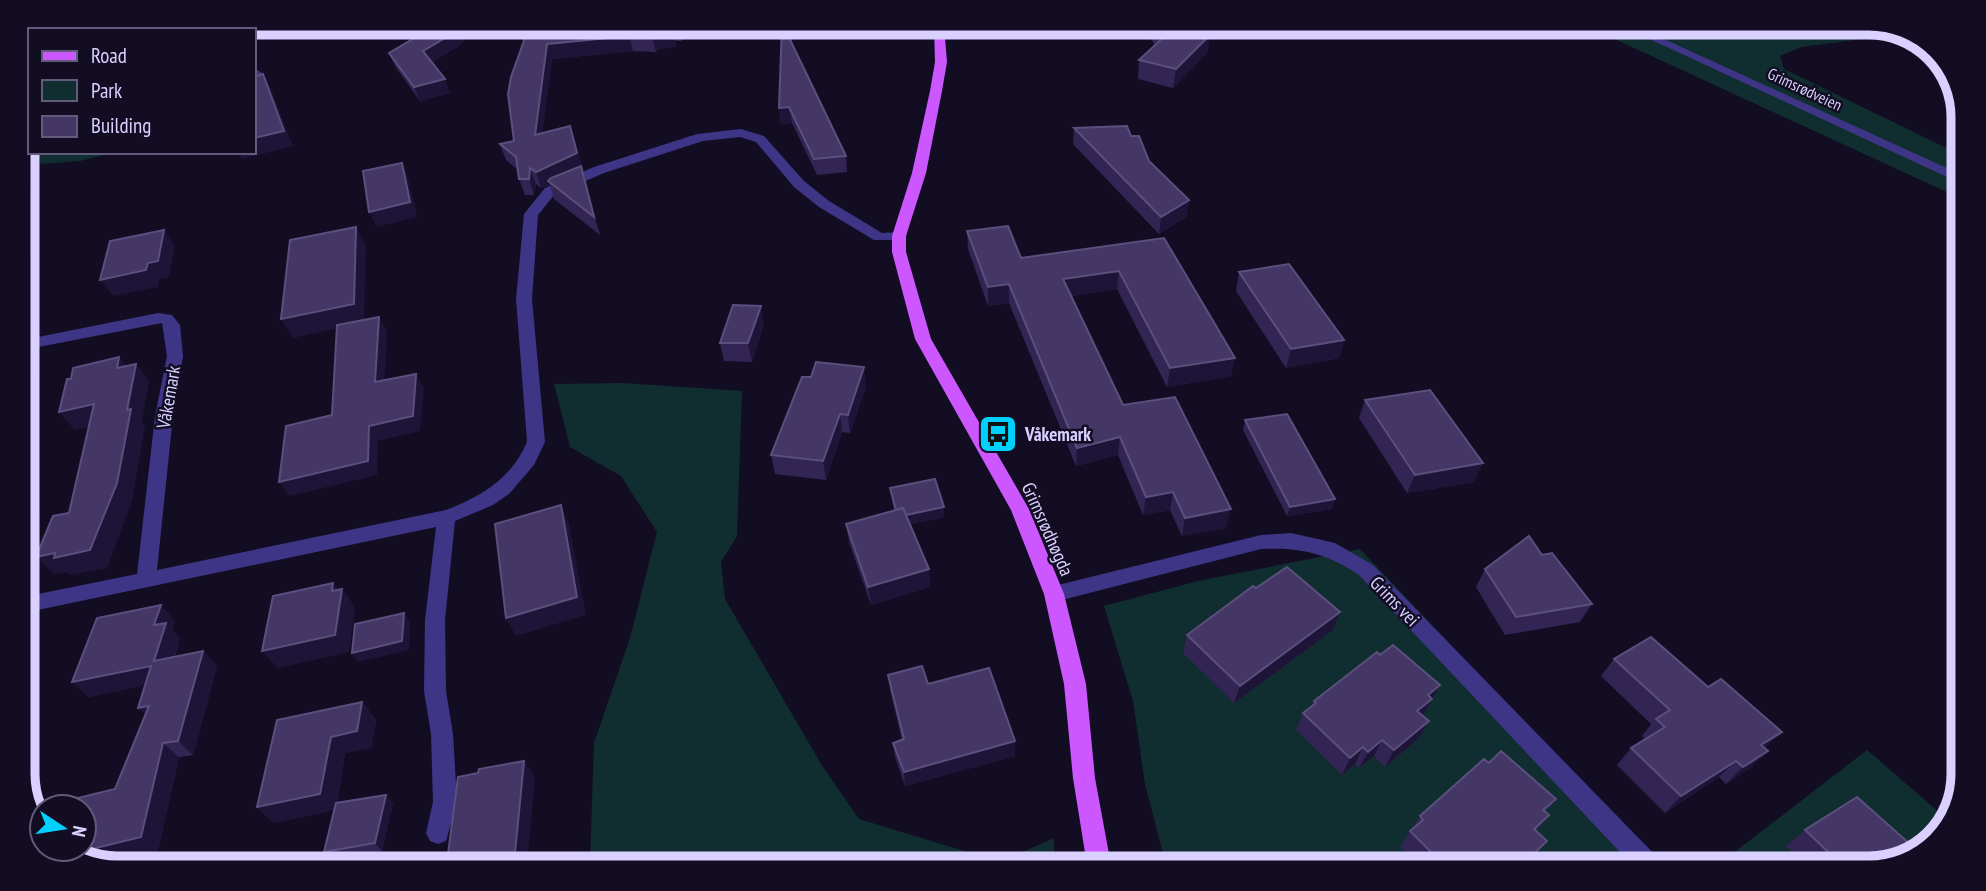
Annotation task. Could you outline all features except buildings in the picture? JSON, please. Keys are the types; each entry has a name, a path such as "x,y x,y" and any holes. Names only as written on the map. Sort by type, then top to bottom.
{"main road":[{"name":"Grimsrødhøgda","path":"940,35 941,62 931,122 919,173 899,236 899,252 923,339 1020,509 1054,594 1074,684 1084,778 1097,856"}],"street":[{"name":"Grimsrødveien","path":"1646,35 1951,175"},
{"path":"35,603 446,518 488,500 505,488 520,473 536,442 524,299 531,214 550,191 599,170 701,137 741,133 760,139 799,184 824,204 879,237 899,236"},
{"name":"Våkemark","path":"35,343 159,318 167,319 172,324 175,356 164,416 146,580"},
{"path":"438,833 445,802 442,734 435,691 435,620 446,518"},
{"name":"Grims vei","path":"1054,594 1261,541 1289,540 1325,546 1348,556 1366,570 1639,856"}],"green space":[{"path":"1606,35 1882,37 1801,47 1780,56 1784,69 1951,150 1951,194"},
{"path":"37,154 108,154 80,161 41,164"},
{"path":"623,383 742,391 737,536 721,562 725,599 821,764 859,819 980,856 590,856 594,743 630,638 657,532 621,476 570,447 554,384"},
{"path":"1360,549 1651,856 1164,856 1145,784 1133,701 1104,606 1198,581"},
{"path":"1867,750 1941,814 1923,836 1895,852 1869,856 1730,856"},
{"path":"1054,838 1054,856 1014,856"}],"place":[{"name":"Våkemark","path":"998,434"}]}
